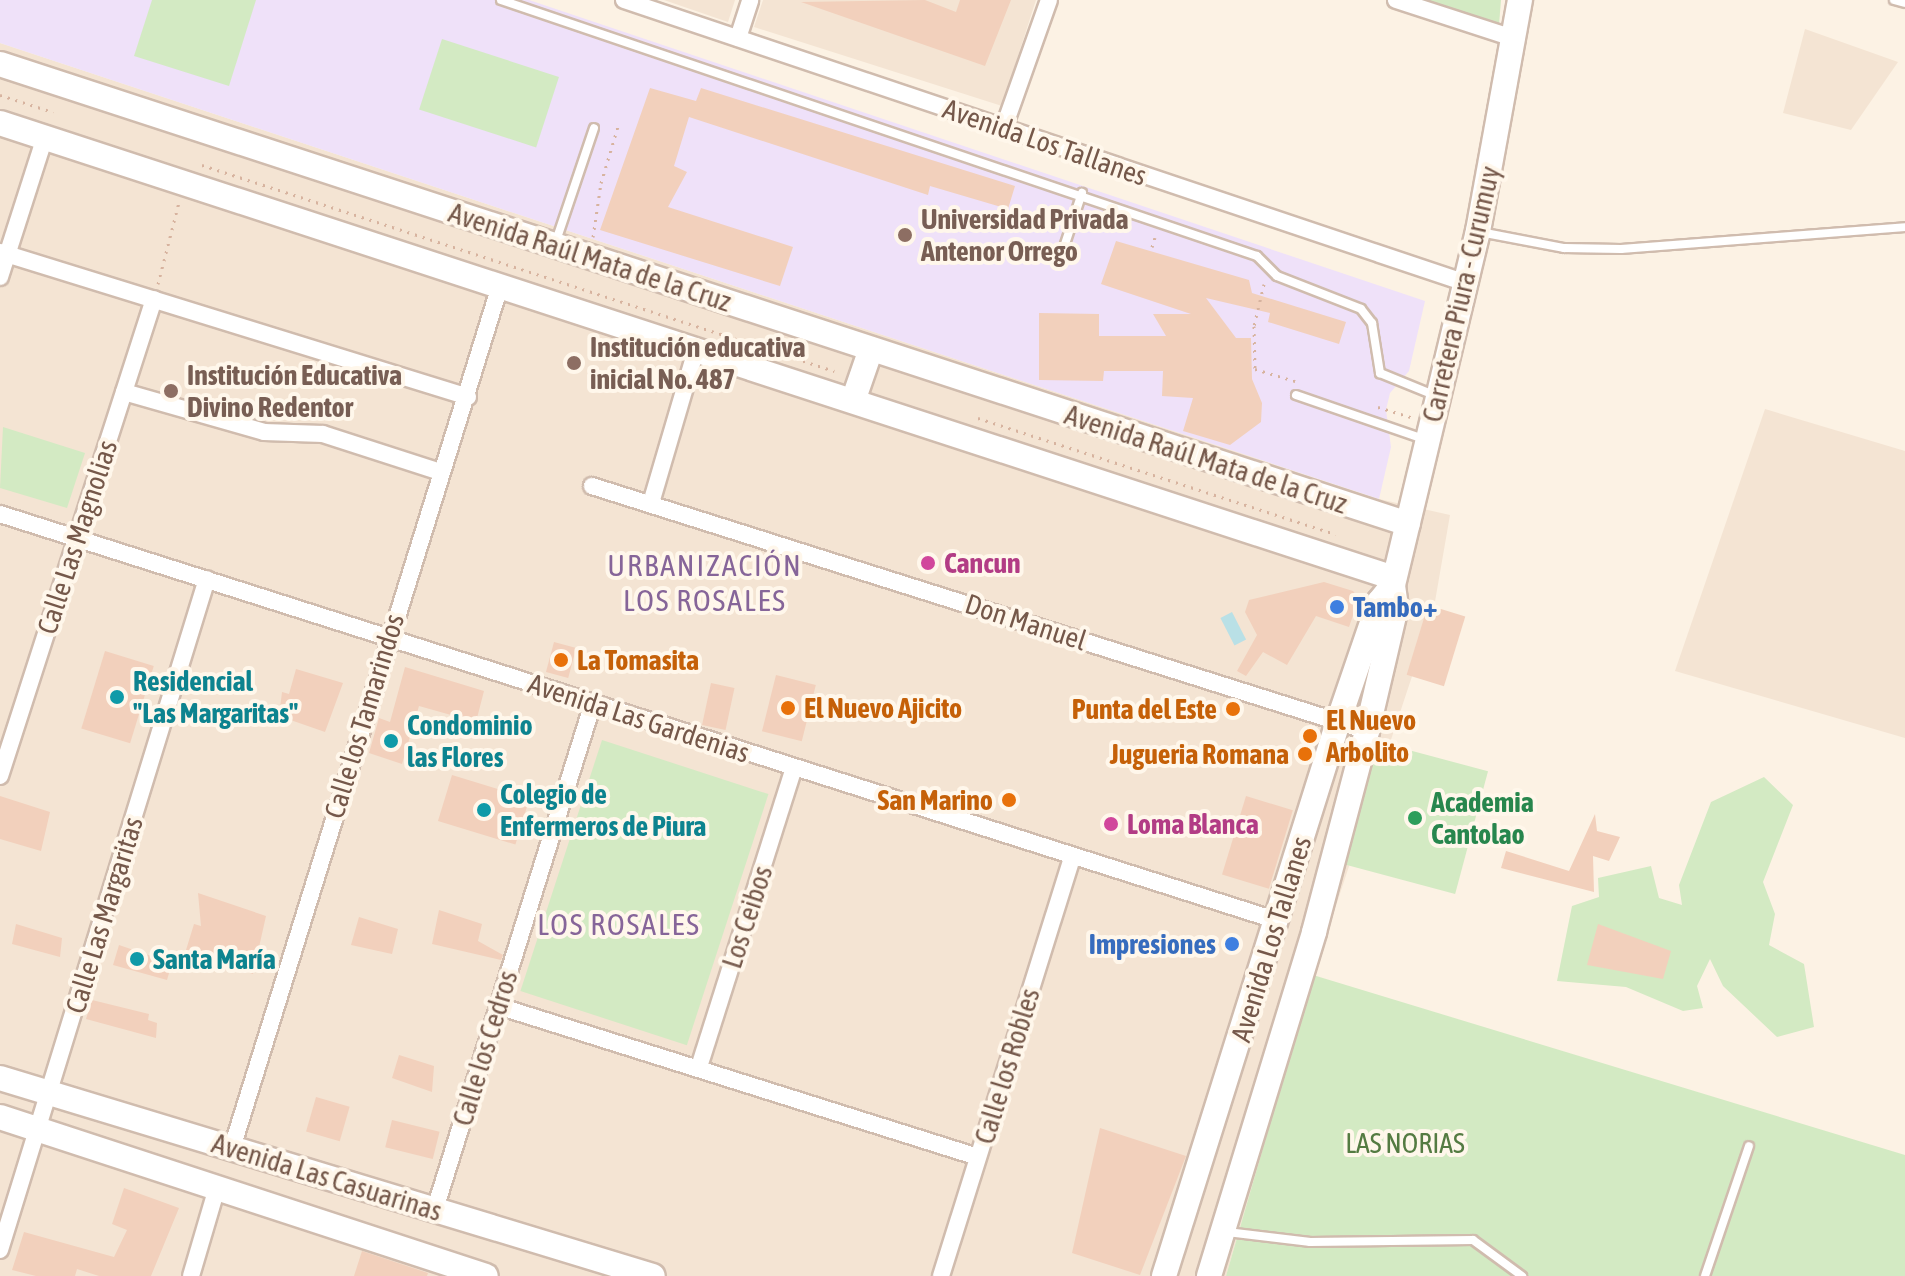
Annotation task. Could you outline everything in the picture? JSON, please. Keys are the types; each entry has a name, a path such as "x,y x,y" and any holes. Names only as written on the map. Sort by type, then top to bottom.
{"main road":[{"name":"Carretera Piura - Curumuy","path":"1391,593 1478,231 1516,39 1520,0"},
{"name":"Avenida Raúl Mata de la Cruz","path":"0,64 1408,524"},
{"name":"Avenida Raúl Mata de la Cruz","path":"0,123 190,174 500,286 696,350 856,390 1332,545 1391,593"},
{"path":"856,390 871,349"},
{"name":"Avenida Los Tallanes","path":"1164,1276 1338,722 1391,593"},
{"name":"Avenida Los Tallanes","path":"1209,1276 1367,731 1391,593"},
{"name":"Avenida Las Casuarinas","path":"0,1078 653,1276"},
{"name":"Avenida Las Casuarinas","path":"0,1117 216,1191 486,1276"}],"street":[{"name":"Avenida Los Tallanes","path":"624,0 1466,283"},
{"path":"738,38 750,0"},
{"path":"1004,127 1049,0"},
{"path":"1396,0 1516,39"},
{"path":"0,277 4,253 45,137"},
{"path":"4,253 468,397"},
{"name":"Calle los Tamarindos","path":"232,1148 388,635 468,397 500,286"},
{"name":"Calle Las Magnolias","path":"0,776 154,299"},
{"path":"651,503 696,350"},
{"path":"124,392 264,432 323,434 441,472"},
{"name":"Don Manuel","path":"592,486 1367,731"},
{"name":"Avenida Las Gardenias","path":"0,514 388,635 794,768 1278,921"},
{"name":"Calle Las Margaritas","path":"0,1250 207,579"},
{"name":"Calle los Cedros","path":"435,1209 593,703"},
{"name":"Los Ceibos","path":"699,1067 794,768"},
{"name":"Calle los Robles","path":"941,1276 1073,856"},
{"path":"498,1006 978,1157"},
{"path":"191,1276 216,1191"}],"lane":[{"path":"501,0 1082,193 1257,256 1277,276 1361,309 1372,323 1380,373 1439,397"},
{"path":"1894,0 1905,3"},
{"path":"555,246 594,128"},
{"path":"1059,262 1082,193"},
{"path":"1478,231 1564,248 1621,249 1905,227"},
{"path":"1296,395 1428,441"},
{"path":"1705,1276 1749,1146"},
{"path":"1224,1231 1310,1242 1473,1240 1522,1276"}],"path":[{"path":"0,95 53,112"},
{"path":"587,256 619,123"},
{"path":"154,299 190,174 252,177 856,390"},
{"path":"1152,247 1157,229"},
{"path":"1257,274 1264,284 1276,292"},
{"path":"1255,369 1254,326 1264,284"},
{"path":"964,413 1332,545 1345,504"}],"shaded area":[{"name":"Universidad Privada Antenor Orrego","path":"0,0 529,0 1425,301 1409,371 1390,393 1386,410 1391,447 1379,499 0,43"},
{"path":"664,0 735,0 728,22"},
{"path":"763,0 1036,0 1002,106 754,27"},
{"path":"1805,29 1898,62 1851,130 1783,113"},
{"path":"0,43 1379,499 1450,515 1433,613 1313,975 1226,1276 0,1276"},
{"path":"1765,409 1905,451 1905,738 1675,671"}],"green space":[{"path":"152,0 256,0 229,86 134,56"},
{"path":"1423,0 1501,0 1499,25"},
{"path":"442,39 559,77 536,147 419,109"},
{"path":"3,427 85,453 67,508 0,488"},
{"path":"602,740 768,794 687,1045 520,991"},
{"name":"Academia Cantolao","path":"1375,741 1488,771 1455,894 1342,864"},
{"path":"1764,777 1793,805 1763,882 1775,914 1769,945 1804,964 1814,1027 1777,1037 1723,986 1710,959 1697,986 1703,1008 1683,1011 1626,987 1557,981 1572,906 1599,897 1598,878 1651,866 1659,898 1682,905 1679,885 1711,802"},
{"name":"LAS NORIAS","path":"1313,975 1905,1155 1905,1276 1226,1276"}],"water":[{"path":"1232,612 1246,640 1234,646 1220,618"}],"building":[{"path":"925,0 956,12 960,0 1011,0 985,66 801,2"},
{"path":"650,88 696,101 701,88 1015,186 1008,209 930,186 928,195 689,117 674,166 687,172 668,207 793,247 780,286 600,230"},
{"path":"1116,241 1249,280 1252,293 1346,322 1339,344 1268,322 1270,313 1206,298 1236,338 1251,338 1252,379 1262,403 1261,422 1230,445 1183,431 1193,398 1162,396 1163,371 1104,371 1103,381 1039,380 1039,313 1099,314 1099,336 1166,336 1153,314 1191,314 1101,284"},
{"path":"1324,582 1353,591 1359,598 1349,627 1316,616 1287,665 1263,652 1246,676 1237,671 1257,635 1245,612 1249,600"},
{"path":"1428,605 1465,616 1444,686 1407,675"},
{"name":"La Tomasita","path":"554,642 576,648 568,678 546,672"},
{"name":"Residencial \"Las Margaritas\"","path":"105,651 154,666 130,743 81,728"},
{"path":"405,667 484,691 476,722 419,706 402,764 369,753 379,718 390,722"},
{"path":"296,669 343,683 325,732 279,716 282,692 289,694"},
{"name":"El Nuevo Ajicito","path":"776,675 816,685 802,741 762,731"},
{"path":"711,683 734,688 726,730 702,725"},
{"name":"Colegio de Enfermeros de Piura","path":"452,775 529,799 515,845 438,821"},
{"path":"0,796 50,812 41,851 0,839"},
{"path":"1246,796 1293,810 1269,889 1222,874"},
{"path":"1595,814 1597,831 1620,837 1609,861 1593,856 1594,892 1501,868 1506,851 1569,871"},
{"path":"198,893 266,916 253,974 186,950 194,924 201,926"},
{"path":"439,910 482,924 478,941 503,955 501,960 432,944"},
{"path":"359,917 398,929 392,954 351,945"},
{"path":"16,924 62,938 60,957 12,944"},
{"path":"1598,924 1671,951 1663,979 1587,965"},
{"name":"Santa María","path":"119,945 172,963 167,980 113,965"},
{"path":"92,1000 149,1014 148,1020 157,1023 156,1038 86,1019"},
{"path":"399,1055 434,1066 432,1092 392,1078"},
{"path":"316,1097 350,1107 340,1141 306,1132"},
{"path":"392,1120 440,1132 433,1159 385,1147"},
{"path":"1100,1128 1186,1156 1140,1275 1072,1253"},
{"path":"124,1188 179,1208 151,1276 99,1276 77,1269 75,1276 36,1276 12,1270 24,1232 114,1257 127,1230 112,1224"},
{"path":"362,1251 428,1273 427,1276 354,1276"}],"place":[{"name":"Universidad Privada Antenor Orrego","path":"905,235"},
{"name":"Institución educativa inicial No. 487","path":"574,363"},
{"name":"Institución Educativa Divino Redentor","path":"171,391"},
{"name":"Cancun","path":"928,563"},
{"name":"Tambo+","path":"1337,607"},
{"name":"La Tomasita","path":"561,660"},
{"name":"Residencial \"Las Margaritas\"","path":"117,697"},
{"name":"El Nuevo Ajicito","path":"788,708"},
{"name":"Punta del Este","path":"1233,709"},
{"name":"El Nuevo Arbolito","path":"1310,736"},
{"name":"Condominio las Flores","path":"391,741"},
{"name":"Jugueria Romana","path":"1305,754"},
{"name":"San Marino","path":"1009,800"},
{"name":"Colegio de Enfermeros de Piura","path":"484,810"},
{"name":"Academia Cantolao","path":"1415,818"},
{"name":"Loma Blanca","path":"1111,824"},
{"name":"Impresiones","path":"1232,944"},
{"name":"Santa María","path":"137,959"}],"district":[{"name":"URBANIZACIÓN LOS ROSALES","path":"705,582"},
{"name":"LOS ROSALES","path":"619,924"}]}
